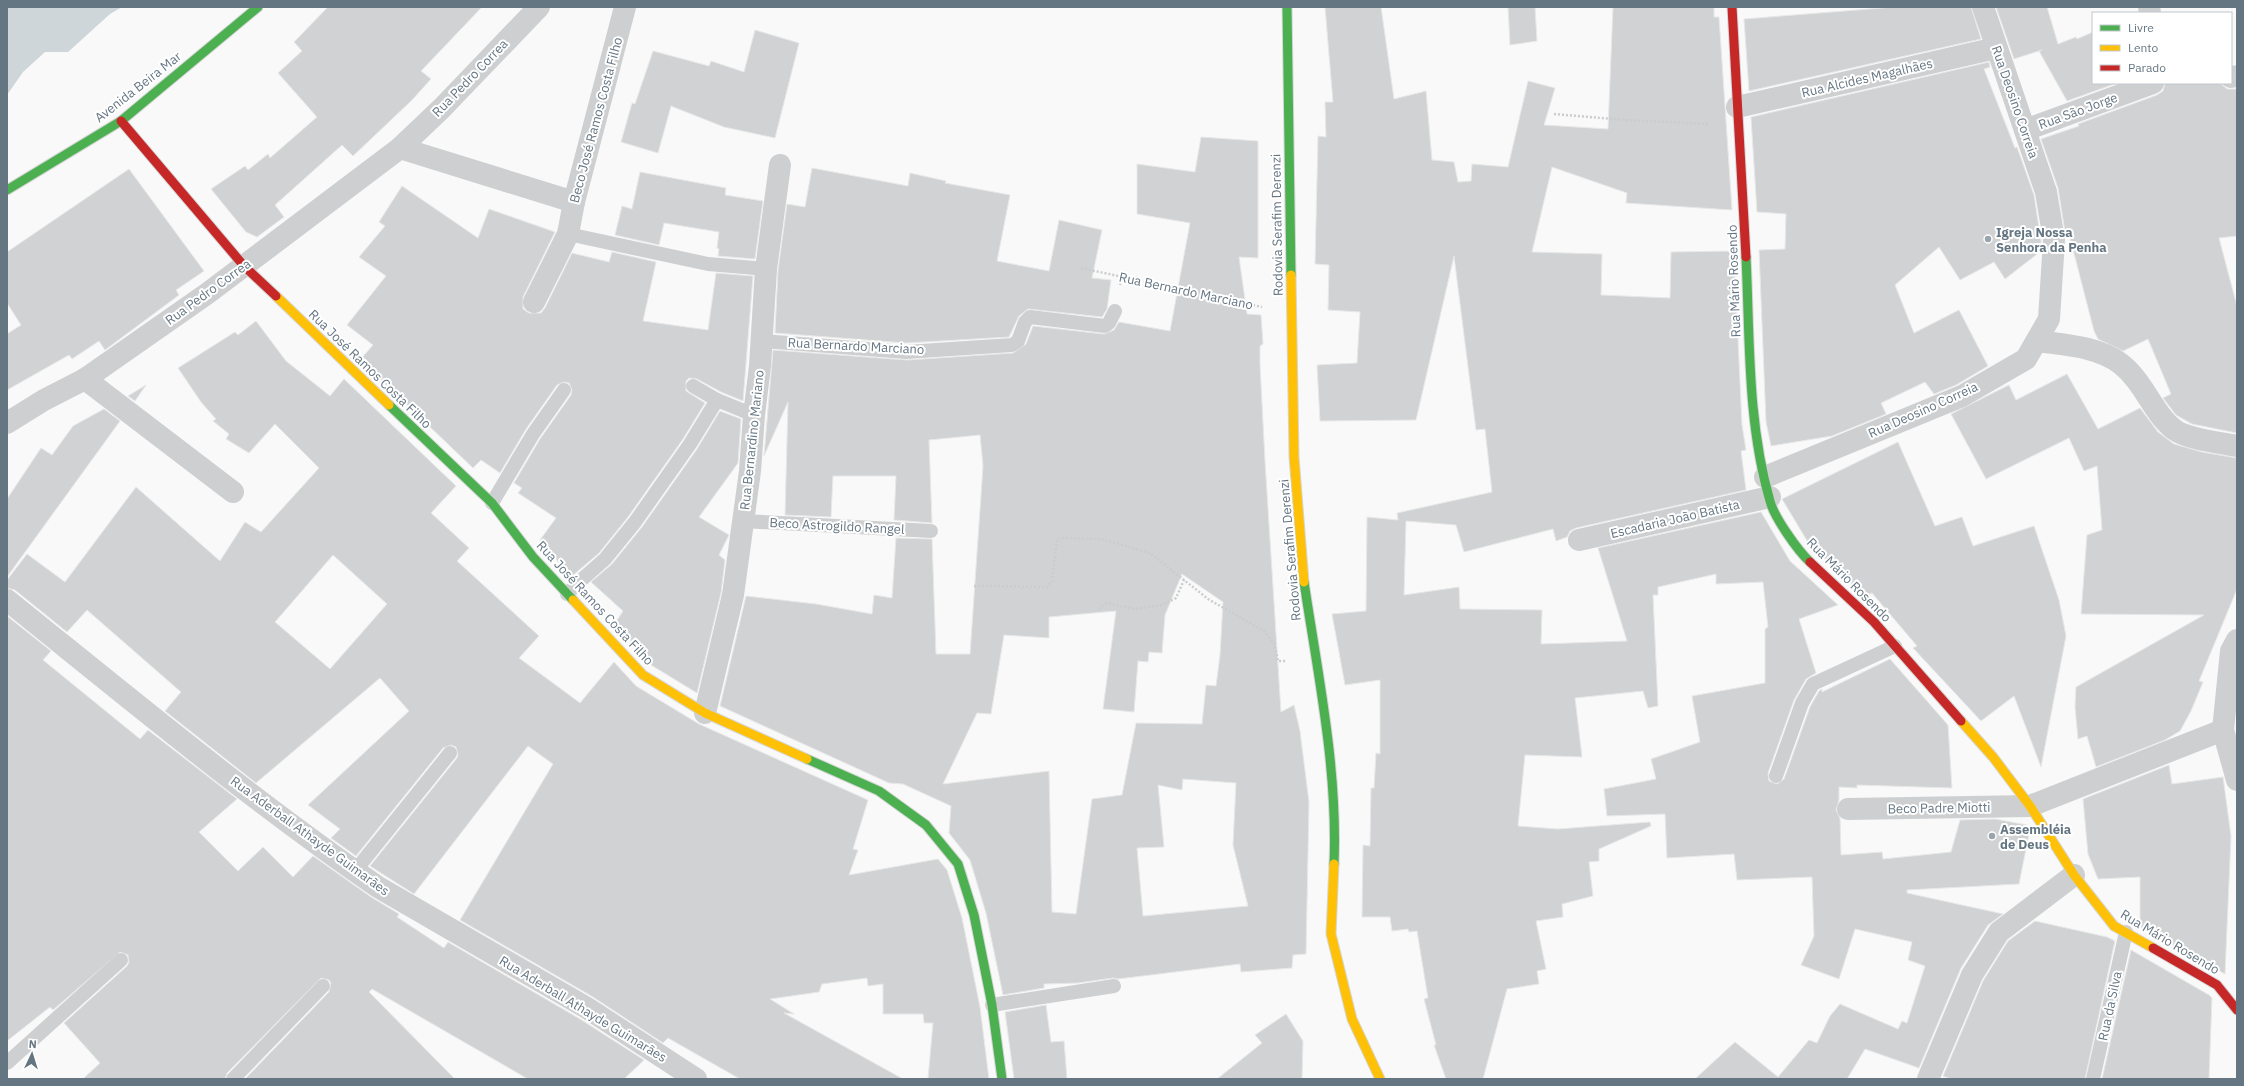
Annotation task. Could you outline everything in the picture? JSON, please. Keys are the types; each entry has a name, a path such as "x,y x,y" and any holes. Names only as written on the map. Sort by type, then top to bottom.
{"street":[{"name":"Avenida Beira Mar","path":"7,190 121,121 258,7"},
{"name":"Rua Pedro Correa","path":"7,423 44,400 85,379 208,293 400,148 442,108 539,7"},
{"name":"Beco José Ramos Costa Filho","path":"534,302 568,234 574,202 625,7"},
{"name":"Rodovia Serafim Derenzi","path":"1287,7 1294,457 1304,582 1330,748 1335,838 1331,934 1352,1019 1380,1079"},
{"name":"Rua Mário Rosendo","path":"1732,7 1731,15 1738,116 1754,424 1770,503 1798,552 1874,622 1993,757 2030,806 2074,875 2114,926 2218,985 2237,1010"},
{"name":"Rua Deosino Correia","path":"1767,487 1962,396 2026,359 2049,319 2054,240 2046,192 1982,7"},
{"name":"Rua Alcides Magalhães","path":"1738,116 1996,48"},
{"name":"Rua São Jorge","path":"2025,130 2150,84"},
{"name":"Rua José Ramos Costa Filho","path":"121,121 244,266 492,503 533,557 643,674 705,713 879,791 926,825 958,864 974,915 992,1005 1002,1079"},
{"path":"400,148 574,202"},
{"name":"Rua Bernardino Mariano","path":"705,713 733,595 750,471 762,341 766,269 780,165"},
{"path":"2036,340 2086,348 2120,363 2141,384 2160,413 2175,430 2208,441 2237,446"},
{"path":"85,379 233,492"},
{"name":"Escadaria João Batista","path":"1579,540 1767,487"},
{"name":"Rua Aderball Athayde Guimarães","path":"7,600 187,746 274,814 378,887 587,1008 696,1079"},
{"path":"2237,640 2231,651 2223,730 2237,780"},
{"path":"2030,806 2223,730"},
{"name":"Beco Padre Miotti","path":"1848,809 2030,806"},
{"path":"1928,1079 1972,975 1998,932 2054,888 2074,875"}],"lane":[{"path":"568,234 708,264 766,269"},
{"name":"Rua Bernardo Marciano","path":"762,341 906,352 1012,345 1018,341 1025,322 1030,317 1105,326 1109,323 1114,311"},
{"path":"693,386 717,400 754,415"},
{"path":"492,503 533,434 564,390"},
{"path":"567,594 605,559 635,522 690,444 717,400"},
{"name":"Beco Astrogildo Rangel","path":"743,521 931,531"},
{"path":"1776,776 1802,703 1813,684 1895,646"},
{"path":"355,871 450,753"},
{"name":"Rua da Silva","path":"2093,1079 2126,932"},
{"path":"7,1063 121,960"},
{"path":"233,1079 323,986"},
{"path":"992,1005 1114,986"}],"path":[{"path":"1554,114 1625,120 1738,116"},
{"name":"Rua Bernardo Marciano","path":"1081,268 1292,312"},
{"path":"974,586 1048,587 1052,581 1056,541 1059,538 1101,539 1150,553 1208,599 1258,628"},
{"path":"1099,609 1106,603 1135,610 1162,605 1176,598 1184,580"}],"shaded area":[{"path":"7,7 122,7 110,14 68,52 45,52 23,72 7,95"}],"building":[{"path":"328,7 482,7 421,71 431,79 412,100 353,156 342,145 275,205 284,217 257,237 246,232 211,189 245,166 248,170 268,154 270,158 317,117 278,73 302,51 294,42"},
{"path":"1325,7 1381,7 1394,99 1426,91 1432,160 1454,162 1458,182 1471,181 1472,164 1508,167 1528,81 1555,88 1544,125 1608,129 1613,7 1714,7 1714,17 1719,17 1732,210 1626,203 1627,193 1552,167 1532,252 1602,254 1601,295 1670,298 1671,252 1734,251 1742,425 1746,450 1741,451 1746,490 1576,528 1570,531 1567,537 1556,541 1553,529 1464,552 1456,525 1406,521 1404,595 1459,587 1460,609 1542,610 1541,644 1627,641 1598,548 1761,512 1790,561 1838,605 1799,619 1816,673 1806,679 1794,700 1768,773 1769,781 1777,784 1784,779 1810,707 1819,691 1822,689 1822,692 1890,659 1948,725 1952,788 1857,785 1857,788 1839,787 1839,800 1836,810 1840,818 1841,855 1882,852 1883,859 1951,852 1960,820 1995,819 2027,825 2030,829 2019,884 1907,890 1907,893 2003,914 1988,925 1961,968 1919,1068 1865,1049 1847,1079 1695,1079 1735,1042 1778,1077 1809,1040 1817,1043 1830,1016 1840,1004 1898,1029 1902,1021 1907,1023 1925,966 1908,960 1912,942 1855,929 1839,979 1801,965 1814,936 1812,877 1737,880 1734,854 1667,858 1665,814 1607,816 1604,789 1656,779 1651,759 1700,742 1692,696 1765,683 1765,629 1768,627 1763,582 1716,584 1716,574 1658,587 1658,595 1653,595 1658,706 1648,708 1643,691 1575,698 1582,757 1525,755 1518,826 1558,829 1650,822 1651,826 1599,849 1599,861 1589,862 1593,896 1562,904 1563,917 1536,921 1546,969 1537,971 1539,984 1507,989 1483,1079 1446,1079 1434,1045 1436,1045 1424,999 1428,998 1417,931 1409,932 1408,929 1392,931 1390,917 1362,917 1363,845 1370,846 1371,788 1374,788 1376,753 1380,754 1380,680 1345,685 1332,614 1366,611 1367,517 1398,520 1397,513 1492,492 1485,429 1476,430 1454,256 1416,420 1320,421 1317,365 1357,363 1360,312 1328,310 1329,265 1315,264 1318,136 1326,137 1325,102 1333,102"},
{"path":"1508,7 1535,7 1537,41 1510,45"},
{"path":"1894,7 1971,7 1981,39 1749,91 1744,19"},
{"path":"1996,7 2047,7 2058,44 2076,37 2077,39 2092,32 2092,84 2114,84 2067,101 2039,51 2042,50 2014,59"},
{"path":"755,30 799,43 775,138 724,127 671,106 658,153 621,142 632,103 635,104 653,51 709,66 711,61 744,72"},
{"path":"1989,62 1990,67 1984,69 2015,148 2017,147 2034,195 2041,241 2041,251 2005,279 1994,262 1960,280 1939,247 1895,285 1914,333 1959,310 1988,366 1956,385 1934,394 1925,382 1881,403 1886,414 1832,436 1771,446 1766,422 1759,250 1785,249 1786,214 1757,212 1751,117"},
{"path":"2165,84 2221,84 2227,89 2237,89 2237,236 2219,238 2237,306 2237,433 2192,424 2176,415 2163,398 2171,394 2148,339 2123,351 2098,339 2094,331 2068,230 2065,232 2058,188 2041,139 2079,126 2078,124 2157,95 2163,91"},
{"path":"1201,137 1258,141 1258,258 1239,257 1247,314 1261,315 1263,344 1260,346 1260,365 1281,712 1294,705 1300,731 1309,802 1306,954 1293,955 1292,968 1241,972 1240,964 1118,979 1113,978 1078,983 1044,984 1044,988 1003,995 986,913 970,860 949,833 951,806 903,784 889,783 720,706 746,596 816,604 872,614 874,595 892,598 896,538 932,539 936,654 970,654 983,466 980,435 929,440 932,523 894,520 896,476 833,476 831,517 785,515 788,402 764,456 773,350 907,360 1013,353 1026,344 1033,326 1104,334 1114,330 1119,322 1170,331 1190,223 1137,214 1137,164 1195,172","holes":["1182,574 1223,602 1220,655 1216,686 1206,685 1202,724 1136,723 1122,795 1092,799 1076,914 1052,912 1049,771 943,784 977,713 991,714 1004,635 1049,638 1049,617 1116,611 1103,709 1134,712 1138,661 1148,662 1149,652 1162,653 1165,615","1183,779 1236,783 1233,845 1248,906 1143,916 1137,848 1164,847 1158,785 1182,790"]},
{"path":"812,168 908,186 910,173 946,181 945,183 1010,195 997,261 1049,271 1059,220 1102,230 1092,278 1111,280 1107,309 1102,317 1028,309 1019,316 1009,337 906,343 775,333 778,270 787,204 805,207"},
{"path":"129,169 204,271 176,290 179,295 105,350 99,341 72,359 69,355 7,390 7,334 21,325 7,303 7,252"},
{"path":"640,172 726,188 725,195 763,201 755,259 718,256 719,249 717,248 719,232 664,223 659,245 615,235 622,206 632,209"},
{"path":"402,186 478,238 489,209 555,232 523,297 523,309 529,313 541,313 545,308 572,253 609,262 612,252 656,262 643,321 708,330 716,273 753,276 743,401 721,392 697,379 689,378 686,381 686,391 705,403 683,439 628,517 599,553 571,577 540,540 556,518 518,493 522,488 514,483 540,439 571,395 572,390 569,383 564,382 557,385 526,429 500,473 481,460 473,468 360,360 373,345 347,325 386,276 359,257 385,226 379,222"},
{"path":"256,321 286,361 330,396 344,379 456,486 431,513 469,548 457,561 539,636 519,658 580,703 614,662 636,686 699,724 868,800 853,849 858,850 849,875 938,859 947,870 962,918 980,1007 989,1079 928,1079 933,1023 924,1023 923,1014 883,1014 883,984 868,986 867,978 822,984 819,992 770,999 794,1014 784,1013 903,1079 740,1079 668,1038 663,1043 593,997 460,920 553,764 528,746 414,894 370,866 457,758 458,754 456,747 451,745 443,748 356,856 331,838 340,829 308,805 409,711 380,678 256,783 165,711 181,692 87,610 67,632 15,590 7,588 7,580 27,554 65,582 136,487 220,561 245,522 261,532 319,468 275,424 249,453 226,439 229,434 213,421 216,419 201,402 178,368 235,332 238,335","holes":["333,555 387,604 330,669 275,622"]},
{"path":"2067,374 2098,429 2140,408 2158,432 2174,444 2202,452 2237,458 2237,589 2199,681 2203,682 2191,711 2180,731 2165,740 2096,767 2087,736 2078,739 2075,707 2076,687 2204,615 2081,614 2087,535 2102,530 2097,466 2084,471 2069,438 1986,479 1951,414 2009,385 2016,400"},
{"path":"146,385 135,401 128,396"},
{"path":"104,409 120,421 7,577 7,499 41,448 52,455 73,426"},
{"path":"720,411 741,419 738,463 699,517 729,535 719,555 725,560 721,593 697,693 651,665 630,643 631,641 614,625 623,611 591,582 612,564 642,527 697,449"},
{"path":"1898,442 1935,526 1962,517 1973,546 2034,526 2059,600 2066,636 2041,767 2014,696 1981,721 1913,648 1917,646 1872,593 1864,596 1809,544 1782,499"},
{"path":"7,616 51,651 43,660 140,739 148,730 237,799 199,832 238,871 263,847 293,877 313,856 371,897 399,914 397,917 444,948 448,942 580,1019 644,1060 624,1079 528,1079 372,989 369,992 455,1079 245,1079 329,992 331,983 329,980 321,978 227,1073 225,1079 83,1079 100,1063 64,1023 127,966 129,962 128,955 120,952 53,1010 50,1007 7,1041"},
{"path":"2169,765 2172,784 2223,777 2231,836 2225,974 2140,927 2140,877 2098,879 2088,854 2083,799"},
{"path":"2035,921 2107,937 2115,941 2085,1079 1951,1079 1943,1076 1983,981 2008,941"},
{"path":"2131,950 2212,998 2209,1079 2102,1079"},
{"path":"1046,1005 1051,1042 1064,1041 1067,1079 1014,1079 1005,1012"},
{"path":"1286,1014 1303,1041 1302,1079 1217,1079 1262,1043 1255,1035"}],"traffic: fast":[{"path":"7,190 121,121 258,7"},
{"path":"1287,7 1291,275"},
{"path":"1746,257 1749,349 1753,410 1763,471 1772,508 1776,516 1793,542 1810,562"},
{"path":"389,405 492,503 533,557 573,600"},
{"path":"1304,582 1321,687 1330,758 1333,793 1334,864"},
{"path":"807,759 879,791 926,825 958,864 974,915 992,1005 1002,1079"}],"traffic: slow":[{"path":"1291,275 1294,457 1304,582"},
{"path":"276,296 389,405"},
{"path":"573,600 643,675 705,713 807,759"},
{"path":"1961,721 1993,757 2030,806 2074,875 2114,926 2153,948"},
{"path":"1334,864 1331,934 1352,1019 1380,1079"}],"traffic: jam":[{"path":"1732,7 1746,257"},
{"path":"121,121 244,266 276,296"},
{"path":"1810,562 1874,622 1961,721"},
{"path":"2153,948 2217,985 2237,1010"}],"place":[{"name":"Igreja Nossa Senhora da Penha","path":"1988,239"},
{"name":"Assembléia de Deus","path":"1992,836"}]}
